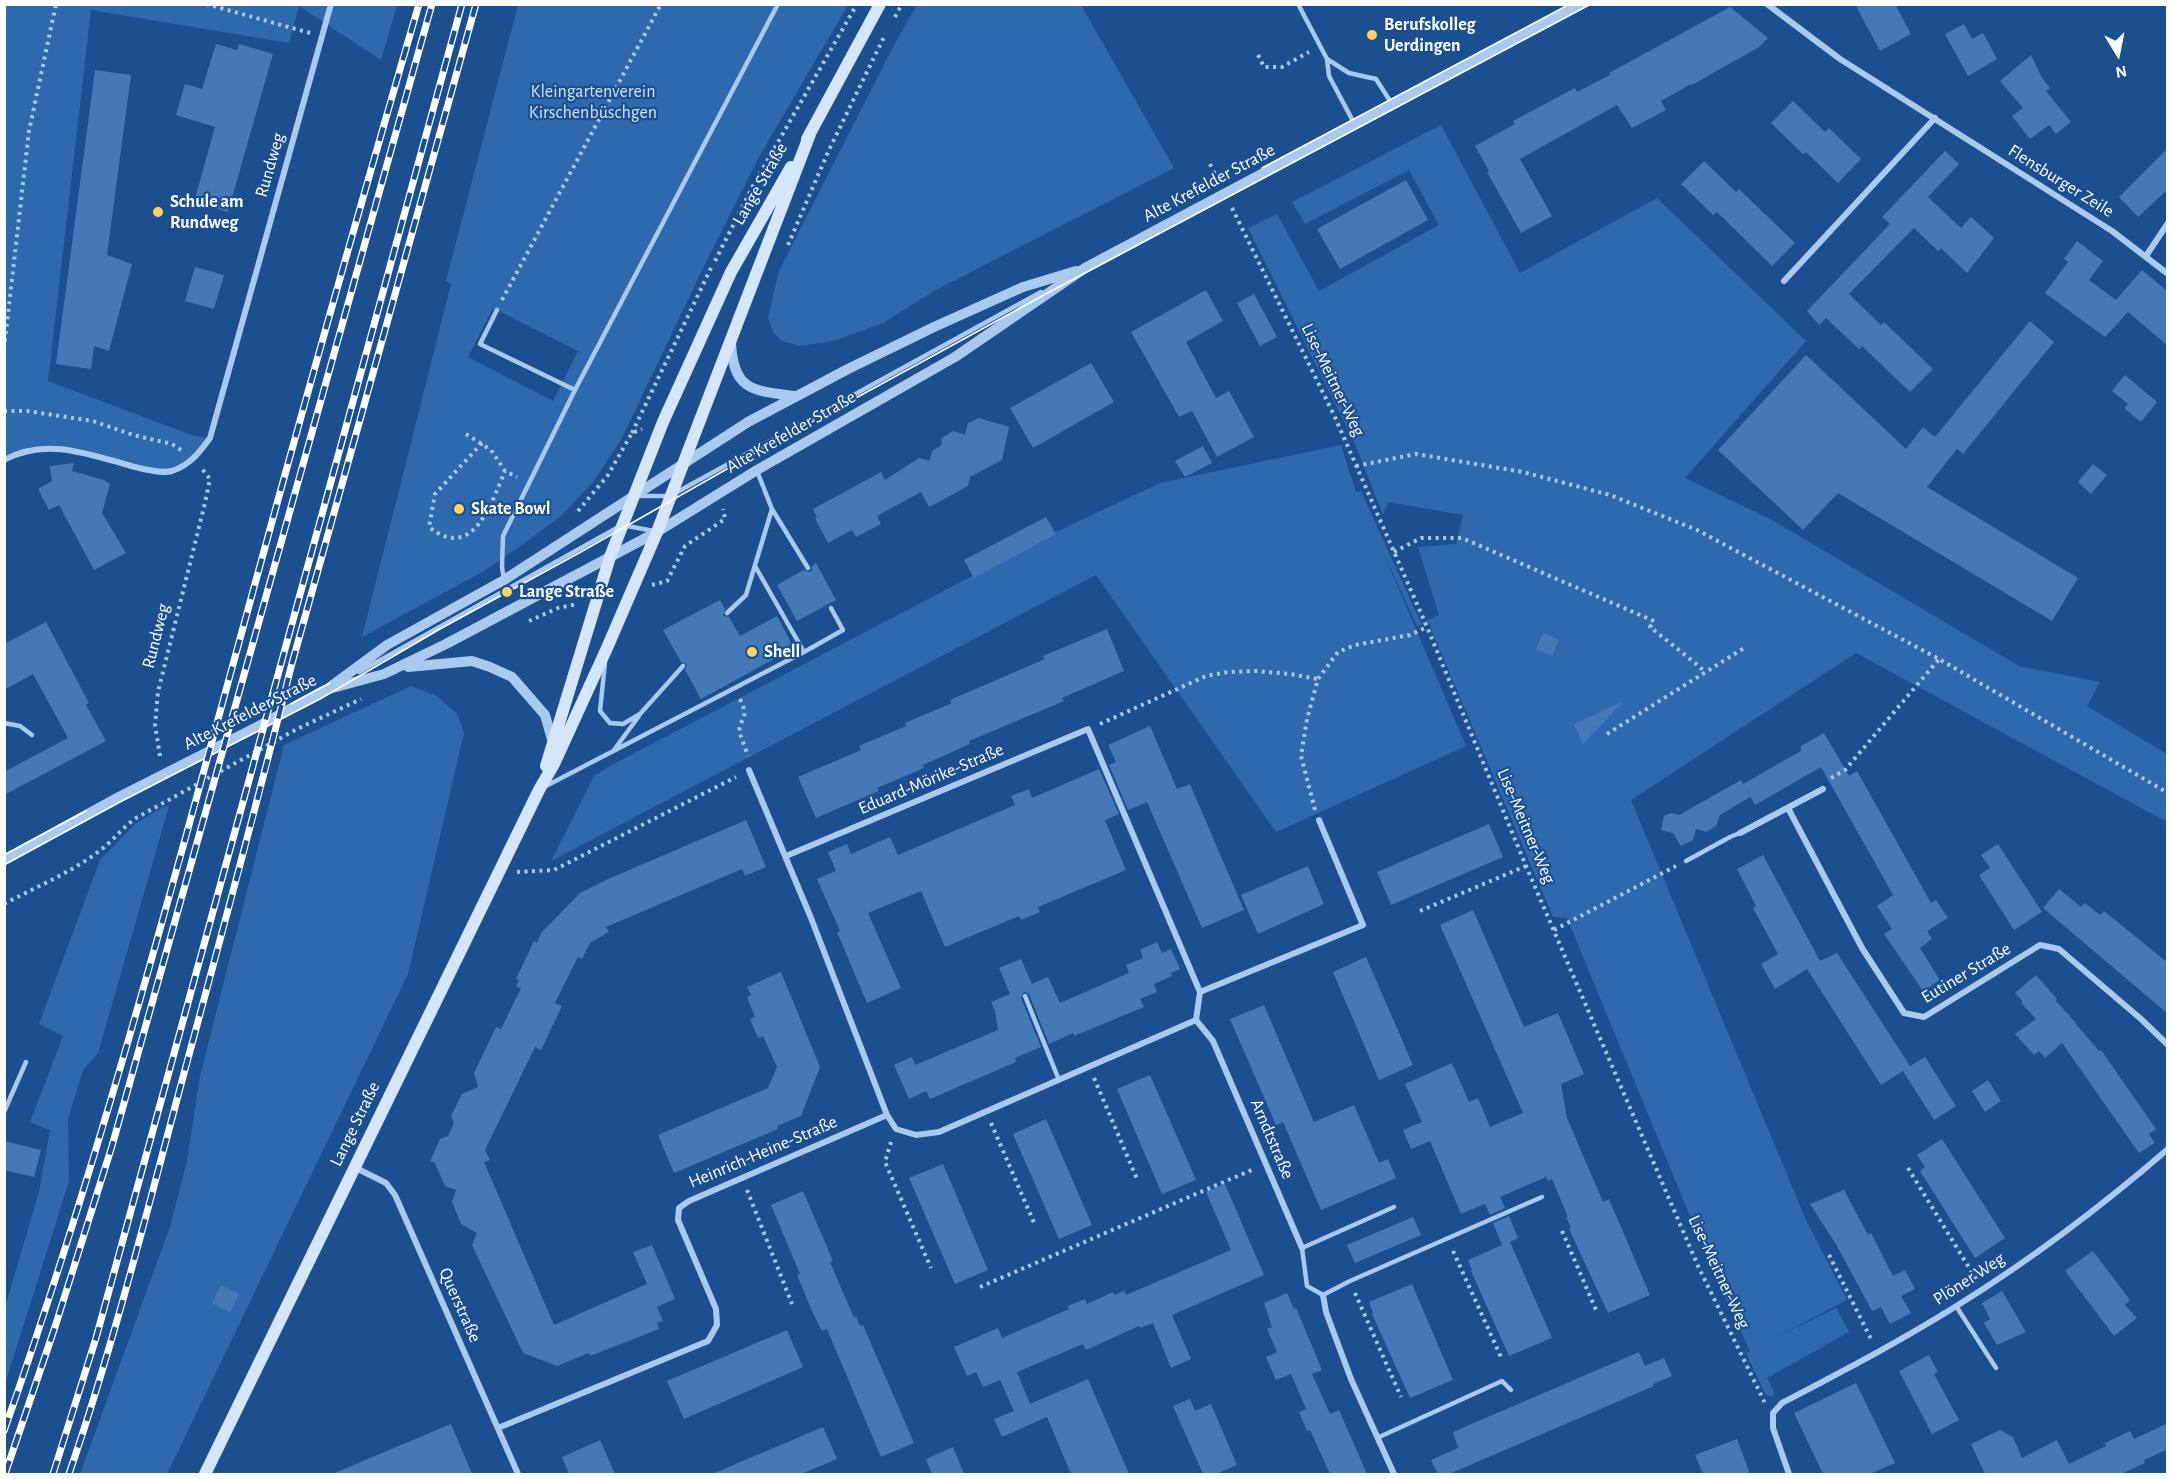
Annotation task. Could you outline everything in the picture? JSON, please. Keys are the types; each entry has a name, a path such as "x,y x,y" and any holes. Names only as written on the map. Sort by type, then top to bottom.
{"main road":[{"name":"Lange Straße","path":"539,790 610,557 675,393 731,272 810,134 880,4"},
{"name":"Lange Straße","path":"205,1474 354,1166 539,790 554,764 607,648 657,532 810,134"}],"street":[{"name":"Rundweg","path":"195,459 210,438 331,4"},
{"name":"Alte Krefelder Straße","path":"4,860 119,797 257,728 325,690 384,674 446,644 657,532 757,470 955,357 1085,268 1581,4"},
{"name":"Flensburger Zeile","path":"1767,4 1840,59 2112,231 2168,274"},
{"path":"1784,281 1935,118"},
{"path":"2146,256 2168,223"},
{"path":"325,690 387,645 504,580 724,436 796,396 1023,286 1085,268"},
{"path":"731,340 732,362 738,377 759,392 796,396"},
{"path":"4,460 33,449 60,448 84,452 146,470 171,471 195,459"},
{"path":"384,674 414,666 448,662 472,661 490,667 512,677 530,696 545,715 553,743"},
{"path":"749,770 786,856 887,1115 896,1128 916,1135 939,1132 1196,1020 1200,992 1088,729"},
{"name":"Eduard-Mörike-Straße","path":"786,856 1088,729"},
{"path":"1740,833 1823,789"},
{"name":"Eutiner Straße","path":"1788,808 1862,948 1904,1013 1924,1017 2040,945 2059,949 2168,1045"},
{"path":"1200,992 1363,925 1318,820"},
{"name":"Arndtstraße","path":"1196,1020 1213,1041 1302,1248"},
{"name":"Heinrich-Heine-Straße","path":"498,1428 708,1341 717,1325 716,1310 678,1220 679,1209 689,1201 887,1115"},
{"name":"Plöner Weg","path":"1773,1413 1782,1403 1878,1352 1983,1290 2114,1196 2168,1149"},
{"name":"Querstraße","path":"354,1166 386,1183 395,1196 518,1474"},
{"name":"Arndtstraße","path":"1323,1295 1326,1312 1343,1357 1394,1474"},
{"path":"1773,1413 1773,1428 1789,1474"}],"lane":[{"path":"504,580 503,536 574,390 778,4"},
{"path":"1298,4 1327,59 1329,76 1354,124"},
{"path":"1327,59 1349,73 1376,79 1392,104"},
{"path":"634,496 670,496 1085,268"},
{"path":"497,310 480,344 574,390"},
{"path":"757,470 772,509 808,568"},
{"path":"727,613 746,595 772,509"},
{"path":"325,690 622,525 657,532"},
{"path":"755,566 804,652"},
{"path":"539,790 843,630 831,608"},
{"path":"607,648 600,711 610,723 623,724 640,714"},
{"path":"612,752 640,714 683,666"},
{"path":"4,723 20,726 32,735"},
{"path":"1686,861 1740,833"},
{"path":"1025,996 1059,1080"},
{"path":"4,1112 26,1062"},
{"path":"1323,1295 1542,1197"},
{"path":"1302,1248 1394,1207"},
{"name":"Arndtstraße","path":"1302,1248 1307,1286 1323,1295"},
{"path":"1956,1306 1996,1368"},
{"path":"1377,1438 1502,1382 1511,1390"}],"path":[{"path":"4,349 29,131 56,4"},
{"path":"206,4 322,36"},
{"path":"497,310 661,4"},
{"path":"892,22 902,4"},
{"path":"784,255 828,152 887,32"},
{"path":"1258,55 1264,67 1282,67 1320,46"},
{"name":"Lise-Meitner-Weg","path":"1224,193 1334,415 1698,1266 1763,1401 1773,1413"},
{"path":"4,411 27,411 93,421 133,435 172,444 195,459"},
{"path":"466,434 482,443 505,471 529,482"},
{"path":"482,443 435,494 429,527 441,537 454,539 465,536 479,525 487,512 505,471"},
{"path":"1356,466 1416,454 1523,472 1610,495 1697,530 1939,659 2168,793"},
{"name":"Rundweg","path":"160,756 155,725 158,692 210,479 195,459"},
{"path":"1394,552 1421,538 1462,538 1654,621 1650,627 1704,672"},
{"path":"525,623 558,608"},
{"path":"1318,820 1301,756 1307,719 1318,680 1338,652 1355,645 1410,635 1426,627"},
{"path":"1607,734 1744,648"},
{"path":"1823,789 1830,778 1845,770 1939,659"},
{"path":"1088,729 1206,676 1256,671 1290,674 1318,680"},
{"path":"4,904 90,858 136,818 297,729 362,699"},
{"path":"741,701 745,720 739,730 748,757"},
{"path":"499,873 554,870 749,770"},
{"path":"1554,930 1686,861"},
{"path":"1420,911 1526,866"},
{"path":"1089,1067 1137,1179"},
{"path":"986,1112 1035,1225"},
{"path":"896,1128 885,1162 931,1268"},
{"path":"980,1287 1266,1164"},
{"path":"1908,1168 1983,1290"},
{"path":"742,1178 792,1304"},
{"path":"1562,1232 1596,1310"},
{"path":"1447,1239 1501,1357"},
{"path":"1829,1255 1878,1352"},
{"path":"1350,1281 1401,1396"}],"green space":[{"path":"5,5 397,5 381,60 299,6 289,43 91,10 48,381 194,436 210,438 195,459 171,471 146,470 84,452 33,449 5,460"},
{"name":"Kleingartenverein Kirschenbüschgen","path":"518,5 848,5 759,157 622,438 594,481 561,516 484,571 362,637 451,284 446,281","holes":["493,308 578,351 553,401 468,357"]},
{"path":"917,5 1081,5 1174,168 934,291 883,323 833,341 800,346 782,341 773,332 768,317 779,271 893,47"},
{"path":"1441,125 1520,273 1657,198 1806,341 1685,478 1772,520 2019,666 2100,682 2087,706 2167,754 2167,822 1856,653 1631,800 1806,1220 1847,1300 1774,1338 1836,1308 1849,1332 1767,1378 1775,1394 1771,1397 1765,1394 1746,1353 1750,1351 1709,1262 1567,918 1553,917 1428,622 1417,626 1379,543 1466,746 1276,832 1096,575 551,861 594,776 608,767 1056,532 1160,483 1341,445 1356,492 1361,491 1421,623 1439,615 1418,547 1456,544 1463,515 1388,502 1383,515 1355,444 1248,228 1277,214 1319,291 1439,225 1409,170 1305,224 1292,202"},
{"path":"411,686 437,696 457,714 464,733 408,974 167,1474 80,1474 170,1227 187,1161 200,1076 284,745"},
{"path":"165,806 169,806 98,1053 83,1070 68,1119 69,1181 5,1384 5,1307 39,1192 50,1130 30,1122 63,1036 39,1024 100,860 135,824"}],"building":[{"path":"1855,4 1895,4 1911,34 1880,51"},
{"path":"1730,7 1768,38 1759,47 1661,101 1666,110 1632,128 1617,105 1520,159 1552,216 1521,233 1475,146 1515,124 1513,121 1575,88 1577,92 1610,75 1609,73"},
{"path":"1964,24 1972,39 1983,33 1997,59 1968,76 1945,34"},
{"path":"216,44 237,50 239,44 273,54 228,212 194,202 215,127 176,115 185,84 202,89"},
{"path":"2031,55 2042,78 2050,88 2046,91 2071,122 2056,134 2049,125 2030,139 2012,116 2023,108 2000,81"},
{"path":"95,70 131,75 107,255 132,264 109,351 94,346 91,369 56,364"},
{"path":"1793,101 1825,132 1829,128 1861,159 1838,183 1771,123"},
{"path":"2168,148 2168,189 2138,217 2119,197"},
{"path":"1945,151 1959,164 1928,197 1961,228 1971,217 1994,238 1967,273 1941,248 1938,251 1914,228 1849,294 1881,325 1884,322 1933,369 1910,392 1862,346 1859,349 1826,318 1819,325 1807,311 1890,224 1882,217"},
{"path":"1704,161 1736,192 1739,189 1795,243 1772,266 1717,212 1713,215 1681,184"},
{"path":"1406,180 1428,220 1340,269 1317,229"},
{"path":"2077,241 2103,261 2089,280 2116,300 2142,270 2168,292 2168,346 2128,312 2105,337 2045,293 2068,262 2064,259"},
{"path":"195,267 224,275 214,309 185,301"},
{"path":"1206,290 1223,321 1186,342 1216,398 1229,391 1254,437 1217,457 1192,411 1179,417 1131,332"},
{"path":"1254,294 1277,337 1260,346 1237,303"},
{"path":"2030,321 2054,342 1963,454 1957,449 1927,487 2078,578 2052,621 1838,493 1803,530 1718,450 1806,355 1906,449 1923,427 1935,437"},
{"path":"1091,363 1114,402 1033,448 1010,408"},
{"path":"2125,375 2157,402 2141,422 2124,408 2128,404 2112,391"},
{"path":"979,418 1009,427 1002,460 970,477 968,486 929,507 921,492 877,516 881,524 856,537 852,530 828,543 815,518 817,517 813,509 881,472 885,480 919,458 929,461 933,450 941,446 942,438 953,431 965,435 968,423"},
{"path":"1203,446 1212,463 1185,477 1175,461"},
{"path":"74,463 72,471 104,480 110,484 102,513 126,553 94,570 59,505 49,510 38,489 52,481 50,466"},
{"path":"2093,464 2107,475 2091,494 2078,482"},
{"path":"1046,517 1056,534 974,578 964,560"},
{"path":"816,563 836,600 797,621 777,585 804,570 810,572"},
{"path":"720,600 725,609 723,616 729,617 740,636 777,616 794,648 701,699 685,670 687,664 681,662 663,630"},
{"path":"46,622 89,703 86,705 106,741 4,795 4,772 68,738 33,674 4,690 4,644"},
{"path":"1107,629 1124,671 1062,698 1064,701 969,741 970,744 923,765 924,768 877,788 879,791 816,818 798,777 861,750 859,746 952,703 950,700"},
{"path":"1543,633 1559,640 1552,656 1536,649"},
{"path":"1622,703 1583,744 1574,724"},
{"path":"1150,726 1177,789 1190,784 1244,910 1202,928 1147,802 1128,810 1109,765 1116,762 1108,745"},
{"path":"1824,733 1849,776 1857,771 1931,903 1936,900 1948,918 1927,931 1932,939 1920,948 1940,980 1923,991 1884,934 1892,929 1877,906 1893,895 1821,767 1755,805 1745,787 1750,797 1720,815 1716,826 1706,832 1696,829 1693,840 1681,846 1673,833 1661,830 1664,816 1671,813 1679,815 1741,780 1743,784 1801,751 1801,746"},
{"path":"1099,769 1119,814 1105,820 1126,870 1038,907 1040,912 1021,920 1019,916 945,947 921,891 868,913 901,988 867,1003 837,932 840,931 817,879 836,871 828,852 847,844 851,854 890,837 898,855 1015,805 1011,796 1029,789 1032,798"},
{"path":"746,820 766,867 745,876 742,869 606,927 609,932 590,943 582,959 578,957 555,1003 562,1006 541,1050 535,1047 485,1150 490,1160 484,1162 554,1325 647,1284 633,1252 652,1245 675,1299 657,1307 663,1321 657,1323 659,1329 590,1356 589,1353 557,1366 523,1353 472,1245 477,1233 461,1224 452,1202 456,1190 445,1186 435,1163 430,1161 440,1139 448,1136 454,1123 451,1116 462,1094 478,1087 474,1073 496,1027 501,1029 521,988 516,986 519,980 516,979 534,941 537,943 541,933 580,893"},
{"path":"1489,824 1503,857 1391,905 1377,872"},
{"path":"1998,844 2042,912 2014,930 1979,875 1990,868 1981,855"},
{"path":"1763,855 1820,961 1837,953 1910,1066 1925,1057 1956,1106 1934,1120 1903,1071 1881,1085 1807,969 1775,989 1761,964 1778,954 1753,908 1756,906 1737,869"},
{"path":"1308,866 1324,904 1258,934 1241,895"},
{"path":"2059,889 2081,907 2085,903 2100,915 2104,911 2168,963 2168,1014 2043,908"},
{"path":"1473,910 1524,1027 1558,1013 1584,1074 1561,1084 1567,1118 1603,1202 1609,1199 1650,1295 1608,1313 1569,1229 1571,1228 1566,1217 1568,1217 1552,1179 1548,1181 1546,1177 1500,1197 1505,1208 1490,1215 1485,1204 1461,1214 1430,1141 1411,1149 1403,1130 1422,1122 1405,1084 1452,1063 1469,1102 1478,1098 1490,1127 1523,1113 1440,925"},
{"path":"1157,942 1162,953 1171,949 1180,969 1171,973 1172,976 1154,984 1157,992 1140,999 1144,1007 1049,1044 1029,994 1024,992 1021,998 1041,1047 1015,1058 1016,1062 930,1099 926,1091 909,1099 894,1065 912,1057 915,1065 998,1030 991,1002 1010,994 999,968 1021,959 1032,984 1048,977 1060,1003 1129,973 1126,965 1143,958 1140,950"},
{"path":"1366,957 1413,1065 1379,1080 1333,972"},
{"path":"781,972 820,1067 801,1116 777,1126 778,1129 674,1173 658,1135 768,1088 777,1067 763,1036 758,1038 750,1019 755,1017 747,997 751,995 747,987"},
{"path":"2036,975 2099,1051 2101,1050 2156,1129 2149,1134 2155,1143 2139,1153 2062,1043 2045,1058 2039,1051 2034,1055 2015,1034 2036,1019 2015,993"},
{"path":"1264,1005 1314,1122 1354,1105 1379,1163 1388,1159 1396,1178 1321,1210 1283,1122 1276,1125 1230,1019"},
{"path":"1150,1075 1196,1180 1162,1194 1117,1089"},
{"path":"1988,1080 2001,1101 1985,1112 1972,1091"},
{"path":"1046,1119 1092,1225 1059,1239 1013,1134"},
{"path":"1942,1139 2005,1238 1975,1258 1920,1171 1925,1167 1917,1155"},
{"path":"4,1141 41,1150 34,1177 4,1170"},
{"path":"943,1164 988,1270 955,1284 909,1178"},
{"path":"1225,1184 1264,1275 1172,1315 1191,1359 1171,1368 1153,1323 1140,1328 1139,1326 1086,1350 1083,1344 1017,1372 1030,1404 1088,1379 1129,1474 1071,1474 1047,1417 1002,1437 994,1419 1014,1411 1000,1380 983,1387 976,1372 967,1376 954,1347 998,1328 1002,1338 1069,1309 1068,1306 1085,1299 1087,1304 1113,1292 1114,1295 1124,1291 1126,1295 1231,1250 1206,1192"},
{"path":"1844,1190 1868,1235 1871,1233 1893,1276 1905,1270 1915,1289 1901,1296 1911,1313 1890,1324 1881,1307 1872,1311 1837,1246 1810,1204"},
{"path":"803,1191 854,1318 856,1316 860,1326 863,1325 914,1443 881,1457 827,1329 822,1331 812,1311 797,1275 800,1274 771,1205"},
{"path":"1509,1216 1518,1238 1510,1242 1552,1338 1509,1356 1468,1260 1502,1245 1493,1223"},
{"path":"1413,1217 1421,1235 1355,1263 1347,1245"},
{"path":"2093,1251 2130,1300 2125,1305 2137,1318 2114,1336 2065,1271"},
{"path":"1412,1284 1453,1380 1410,1398 1372,1314 1369,1302"},
{"path":"221,1285 239,1294 230,1313 212,1303"},
{"path":"2002,1291 2026,1332 1997,1345 1984,1323 1990,1319 1982,1303"},
{"path":"1287,1293 1294,1309 1296,1308 1322,1370 1312,1374 1330,1414 1339,1410 1367,1474 1330,1474 1299,1412 1306,1409 1291,1374 1276,1380 1266,1357 1277,1352 1267,1329 1272,1327 1264,1303"},
{"path":"787,1330 803,1367 684,1419 667,1381"},
{"path":"1639,1352 1645,1366 1664,1358 1672,1376 1653,1384 1654,1386 1449,1474 1438,1474 1431,1460 1458,1448 1453,1432"},
{"path":"1929,1355 1938,1372 1934,1374 1959,1420 1932,1434 1899,1371"},
{"path":"1856,1383 1895,1463 1870,1474 1823,1474 1794,1413"},
{"path":"1190,1399 1195,1411 1211,1404 1237,1465 1216,1474 1203,1474 1173,1406"},
{"path":"2168,1423 2168,1449 2121,1474 1985,1474 1971,1444 2000,1430 2013,1437 2022,1458 2057,1440 2069,1464 2130,1431 2134,1439"},
{"path":"451,1424 472,1474 332,1474"},
{"path":"823,1427 837,1459 801,1474 712,1474"},
{"path":"1737,1439 1750,1474 1703,1474 1695,1455"},
{"path":"600,1440 615,1474 569,1474 562,1457"},
{"path":"953,1447 964,1474 932,1474 926,1459"}],"tram line":[{"path":"1262,168 1570,4"},
{"path":"4,865 120,802 320,699 440,629 748,457 1055,289 1591,4"},
{"path":"291,704 330,683"},
{"path":"4,855 86,811"}],"railway":[{"path":"4,1431 76,1213 142,993 302,414 419,4"},
{"path":"5,1474 55,1327 112,1146 432,4"},
{"path":"53,1474 96,1338 462,4"},
{"path":"69,1474 100,1380 127,1284 291,667 476,4"}],"place":[{"name":"Berufskolleg Uerdingen","path":"1372,35"},
{"name":"Schule am Rundweg","path":"158,212"},
{"name":"Skate Bowl","path":"459,509"},
{"name":"Lange Straße","path":"507,592"},
{"name":"Shell","path":"752,652"}]}
